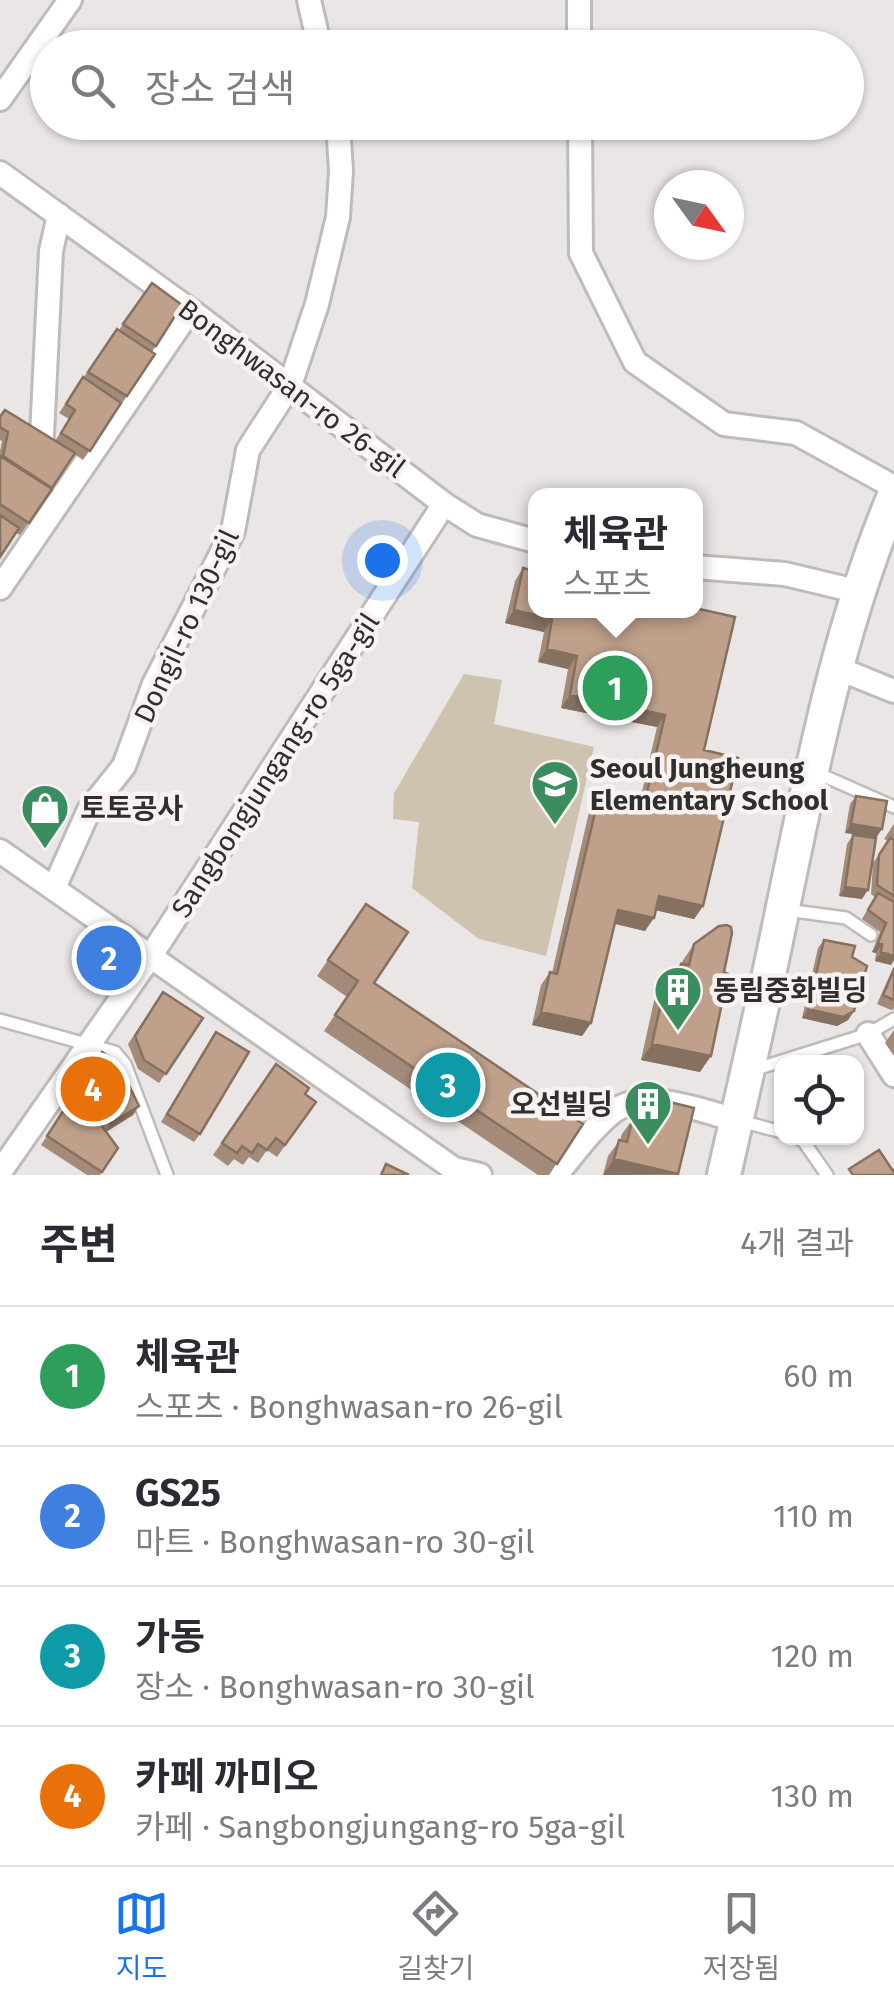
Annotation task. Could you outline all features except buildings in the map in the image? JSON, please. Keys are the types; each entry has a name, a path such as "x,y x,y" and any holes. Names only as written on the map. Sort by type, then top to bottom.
{"main road":[{"path":"724,1175 811,770 860,592 890,518"}],"street":[{"path":"49,30 70,0"},
{"path":"308,0 316,30"},
{"path":"578,0 579,30"},
{"path":"0,99 30,57"},
{"name":"Dongil-ro 130-gil","path":"54,888 90,810 124,766 154,684 233,531 248,450 290,386 318,304 338,217 339,140"},
{"path":"580,140 580,254 635,362 724,424 796,434 894,487"},
{"name":"Bonghwasan-ro 26-gil","path":"0,173 190,310 444,504 477,524 528,540"},
{"path":"42,435 51,251 59,215"},
{"path":"0,588 190,310"},
{"name":"Sangbongjungang-ro 5ga-gil","path":"0,1171 150,956 444,504"},
{"path":"703,568 785,574 860,592"},
{"path":"837,668 894,692"},
{"path":"0,851 452,1172 480,1175"},
{"path":"868,1034 894,1075"},
{"path":"556,1175 614,1111 640,1100 736,1120"}],"lane":[{"path":"811,770 894,807"},
{"path":"783,910 840,916 871,935"},
{"path":"746,1072 868,1034 894,1019"},
{"path":"0,1020 115,1052 125,1064 167,1175"},
{"path":"736,1120 774,1130"},
{"path":"806,1145 828,1175"}],"shaded area":[{"path":"464,674 502,680 494,724 594,747 546,956 479,939 412,888 419,822 393,819 394,793"}],"place":[{"name":"체육관","path":"615,688"},
{"name":"Seoul Jungheung Elementary School","path":"555,826"},
{"name":"토토공사","path":"45,850"},
{"name":"GS25","path":"109,958"},
{"name":"동림중화빌딩","path":"678,1032"},
{"name":"가동","path":"448,1085"},
{"name":"카페 까미오","path":"93,1089"},
{"name":"오선빌딩","path":"648,1146"}]}
